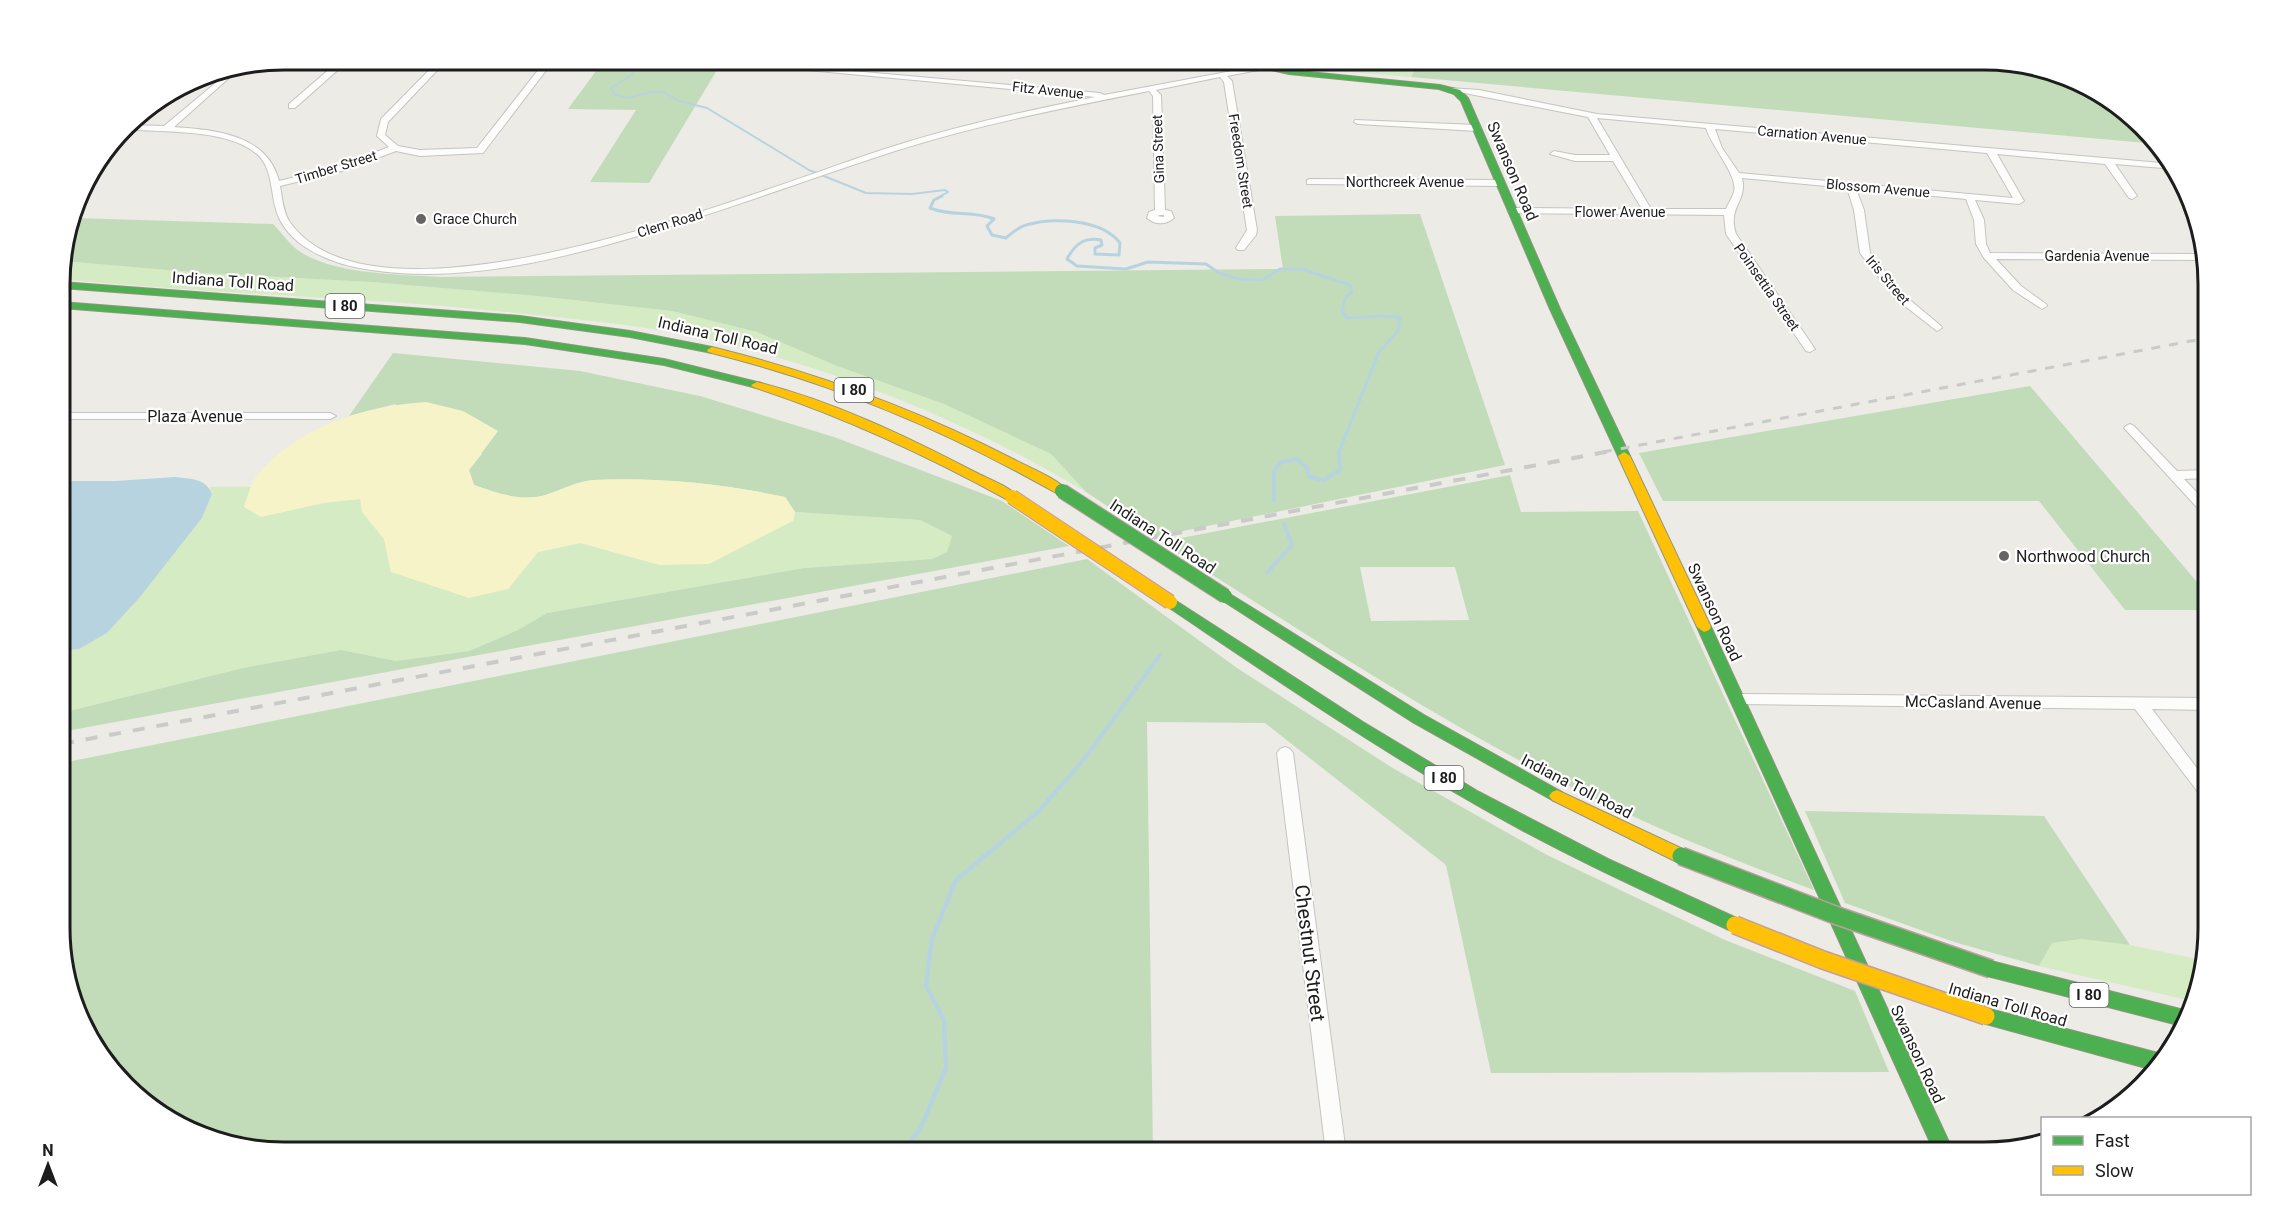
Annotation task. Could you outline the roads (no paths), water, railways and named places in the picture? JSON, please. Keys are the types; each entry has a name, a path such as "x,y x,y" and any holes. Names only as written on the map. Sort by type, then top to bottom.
{"main road":[{"name":"Clem Road","path":"1284,70 1453,90"},
{"name":"Swanson Road","path":"1453,90 1465,100 1528,251 1738,699 1773,781 1940,1142"},
{"name":"Indiana Toll Road","path":"71,286 520,319 609,330 710,348 772,363 886,402 964,437 1062,491 1405,710 1486,758 1573,805 1682,856 1774,895 1886,936 1990,969 2179,1017"},
{"name":"Indiana Toll Road","path":"71,306 505,339 641,357 756,384 818,404 927,450 1012,497 1381,740 1473,795 1599,862 1735,925 1823,960 1986,1016 2153,1061"}],"street":[{"path":"292,106 333,70"},
{"path":"432,70 384,121 381,136 395,147 420,153 480,151 542,70"},
{"name":"Fitz Avenue","path":"827,70 1112,97"},
{"name":"Clem Road","path":"140,127 167,128 215,135 251,147 261,153 276,184 282,219 299,238 321,254 357,266 399,270 488,269 555,256 734,204 945,134 1240,70"},
{"name":"Freedom Street","path":"1222,75 1228,81 1252,230 1241,248"},
{"path":"167,128 225,79"},
{"name":"Gina Street","path":"1151,89 1157,95 1160,212"},
{"name":"Carnation Avenue","path":"1453,90 1479,92 1591,115 2162,166"},
{"path":"1591,115 1648,212"},
{"path":"1358,122 1477,128"},
{"path":"1710,126 1718,148 1736,175 1738,193 1728,212"},
{"name":"Timber Street","path":"276,184 343,168 395,147"},
{"name":"Blossom Avenue","path":"1736,175 2019,201 1990,150"},
{"path":"1554,154 1575,158 1616,158"},
{"path":"2108,161 2132,196"},
{"name":"Northcreek Avenue","path":"1310,182 1501,183"},
{"name":"Iris Street","path":"1850,185 1859,210 1865,253 1900,297 1937,328"},
{"path":"1969,196 1979,220 1981,244 1987,256 2017,288 2042,306"},
{"name":"Flower Avenue","path":"1513,211 1728,212"},
{"name":"Poinsettia Street","path":"1728,212 1728,226 1734,238 1810,349"},
{"name":"Gardenia Avenue","path":"1987,256 2197,257"},
{"name":"Plaza Avenue","path":"71,416 330,416"},
{"path":"2130,428 2198,501"},
{"path":"2173,475 2198,474"},
{"name":"McCasland Avenue","path":"1738,699 2198,704"},
{"path":"2140,704 2198,781"},
{"name":"Chestnut Street","path":"1285,753 1334,1142"}],"water":[{"path":"175,477 202,482 212,494 202,518 140,597 107,633 79,649 70,650 71,481"}],"waterway":[{"path":"634,70 631,75 611,88 614,94 627,98 651,92 664,92 679,101 707,108 809,170 866,193 912,194 945,190 948,192 939,197"},
{"path":"942,196 934,200 930,208 994,219 987,226 992,235 1006,238 1026,225 1037,222 1063,221 1102,229 1120,243 1119,255 1095,254 1095,248 1102,245 1101,240 1081,243 1073,249 1067,259 1077,266 1126,269 1148,262 1206,264 1219,273 1239,279 1262,280 1280,269 1302,269 1350,285 1352,292 1345,298 1342,312 1347,318 1400,317 1398,331 1379,352 1339,452"},
{"path":"1274,500 1274,471 1281,462 1297,459 1307,468 1309,477 1324,480 1340,470 1339,452"},
{"path":"1267,573 1292,545 1284,524"},
{"path":"1063,784 1088,754 1160,655"},
{"path":"910,1142 921,1127 946,1068 944,1020 926,986 932,939 956,880 1039,811 1064,782"}],"railway":[{"path":"1603,452 2198,340"},
{"path":"70,742 1611,451"}],"place":[{"name":"Grace Church","path":"421,219"},
{"name":"Northwood Church","path":"2004,556"}]}
